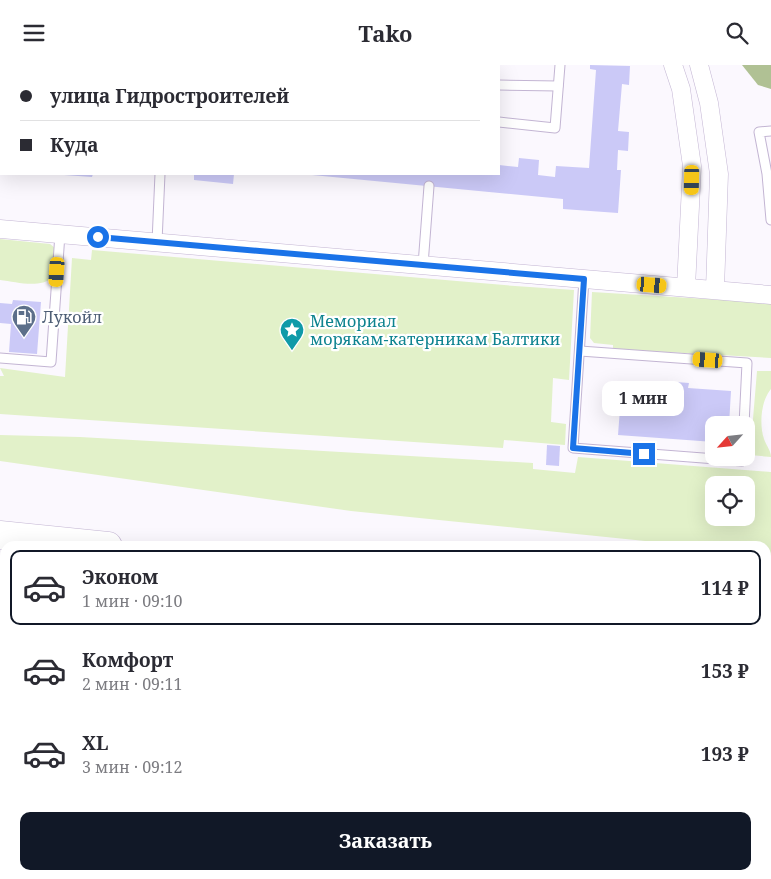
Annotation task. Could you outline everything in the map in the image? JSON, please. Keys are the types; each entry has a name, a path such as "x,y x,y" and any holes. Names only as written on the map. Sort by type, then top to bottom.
{"highway":[{"path":"0,535 59,541"}],"street":[{"path":"673,65 681,89 692,166 686,287"},
{"path":"698,65 709,103 719,174 715,289"},
{"path":"0,229 771,295"}],"lane":[{"path":"500,122 555,128 560,65"},
{"path":"500,85 558,86"},
{"path":"771,131 759,132 767,174 771,220"},
{"path":"156,242 160,175"},
{"path":"423,265 430,186"},
{"path":"0,358 50,361 60,234"},
{"path":"584,279 573,448 705,458"},
{"path":"580,351 747,363 744,416"}],"green space":[{"path":"742,65 771,65 771,89 758,85"},
{"path":"0,239 50,244 55,248 53,277 48,281 35,284 0,280"},
{"path":"92,250 574,290 569,380 553,378 551,422 566,424 565,445 504,440 503,448 0,414 0,376 4,376 0,368 65,377 72,258 91,260"},
{"path":"592,292 771,303 771,358 613,349 613,345 594,343 590,338"},
{"path":"757,371 771,371 771,389 763,406 761,420 762,433 771,457 755,455 755,416 753,416"},
{"path":"0,435 80,437 533,463 533,469 575,473 578,457 771,472 771,541 645,541 351,511 0,461"}],"building":[{"path":"590,65 630,66 629,85 622,84 618,131 629,132 628,151 618,150 617,170 621,170 618,213 563,209 563,199 312,175 500,175 500,165 518,167 519,158 539,160 538,175 555,177 556,166 589,168 596,70 590,69"},
{"path":"64,175 93,175 92,177"},
{"path":"194,175 234,175 233,184 194,180"},
{"name":"Лукойл","path":"13,300 41,302 37,354 9,352 11,324 0,323 0,303 12,304"},
{"path":"676,382 689,383 688,388 731,391 730,416 705,416 705,441 618,435 622,383 676,387"},
{"path":"547,445 560,446 559,466 546,465"}],"place":[{"name":"Лукойл","path":"24,338"},
{"name":"Мемориал морякам-катерникам Балтики","path":"292,351"}],"route":[{"path":"98,237 584,279 573,448 644,454"}]}
